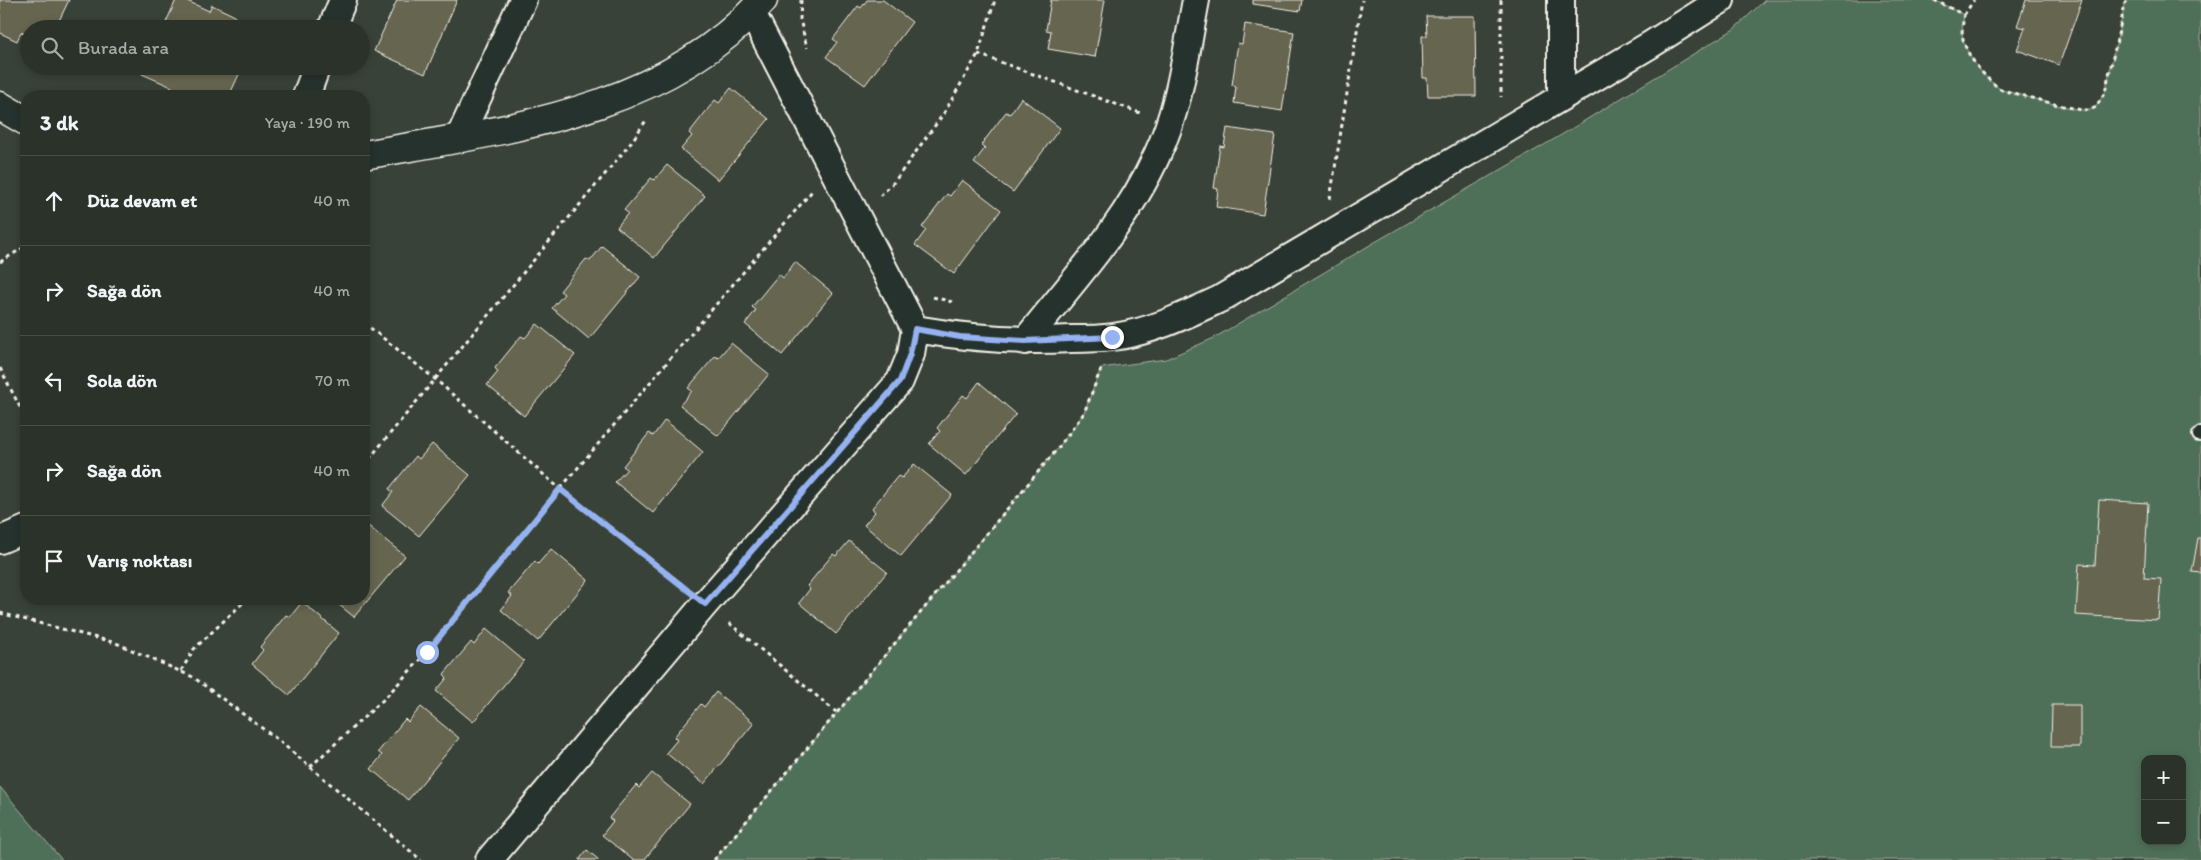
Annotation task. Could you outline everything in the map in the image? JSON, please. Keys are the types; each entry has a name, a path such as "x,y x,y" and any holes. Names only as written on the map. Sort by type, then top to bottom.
{"street":[{"path":"335,20 343,0"},
{"path":"459,138 523,0"},
{"path":"1025,341 1106,239 1142,186 1158,154 1181,83 1196,0"},
{"path":"1561,0 1561,97"},
{"path":"915,329 960,337 1025,341 1112,337 1151,328 1185,315 1220,299 1721,0"},
{"path":"370,154 552,119 621,95 661,78 707,50 728,35 757,6 832,167 915,329 910,354 900,381 705,604 488,860"},
{"path":"308,90 314,75"},
{"path":"0,106 20,118"},
{"path":"0,540 20,532"}],"path":[{"path":"878,198 894,182 944,113 978,54 995,0"},
{"path":"1330,201 1362,0"},
{"path":"1501,0 1501,98"},
{"path":"1934,0 1964,15"},
{"path":"1974,0 1964,15 1963,40 1981,71 1995,86 2002,90 2058,105 2090,110 2096,107 2105,92 2126,0"},
{"path":"978,54 1169,123"},
{"path":"370,458 630,144 647,120 661,78"},
{"path":"310,767 385,698 427,652 560,489 832,167"},
{"path":"0,262 20,250"},
{"path":"928,294 934,298 961,304"},
{"path":"370,328 435,379 560,489 705,604 836,712"},
{"path":"714,860 1058,448 1084,412 1112,337"},
{"path":"0,368 20,407"},
{"path":"181,671 194,648 241,605"},
{"path":"0,613 116,643 193,677 310,767 421,860"}],"green space":[{"path":"1765,0 1934,0 1964,15 1962,33 1965,46 1978,68 1996,86 2002,90 2057,105 2090,110 2096,107 2105,92 2126,0 2201,0 2201,860 714,860 1058,448 1084,413 1101,368 1166,359 1214,338 1375,242 1558,137 1734,29"},
{"path":"0,787 62,860 0,860"}],"building":[{"path":"0,0 69,0 59,20 20,20 20,34 17,41 0,33"},
{"path":"176,0 185,0 209,11 212,5 235,16 233,20 167,20"},
{"path":"397,0 457,0 425,74 374,51"},
{"path":"867,0 883,0 912,22 865,85 826,57 837,42 833,39 858,6 861,8"},
{"path":"1051,0 1105,0 1095,57 1048,49 1051,31 1046,30"},
{"path":"1253,0 1302,0 1300,11 1253,4"},
{"path":"2026,0 2082,0 2059,65 2017,50 2025,28 2017,26"},
{"path":"1426,16 1475,16 1476,96 1428,96 1427,78 1423,78 1422,36 1427,36"},
{"path":"1245,24 1294,32 1282,111 1234,103 1236,86 1232,85 1238,43 1242,44"},
{"path":"144,75 239,75 232,90 171,90 172,87"},
{"path":"731,88 769,119 718,180 681,149 692,136 689,133 715,100 719,103"},
{"path":"1021,98 1060,128 1013,192 974,163 985,148 981,145 1006,112 1010,114"},
{"path":"1227,128 1275,135 1263,214 1216,207 1218,189 1214,188 1220,146 1224,147"},
{"path":"667,165 705,196 654,258 617,227 628,213 624,210 651,178 654,180"},
{"path":"962,180 1001,210 954,274 915,245 926,230 922,227 947,194 950,196"},
{"path":"602,246 640,277 589,339 552,308 564,294 560,291 586,259 590,261"},
{"path":"795,262 833,293 782,355 745,324 756,310 752,307 779,274 783,278"},
{"path":"537,324 575,355 524,416 487,385 498,372 495,368 521,336 525,338"},
{"path":"731,343 769,374 718,436 680,405 692,391 688,388 715,356 718,358"},
{"path":"979,382 1016,414 966,475 929,444 940,431 937,428 963,395 967,398"},
{"path":"665,420 703,452 653,513 615,482 627,469 623,466 649,433 653,436"},
{"path":"432,444 470,475 419,536 382,506 393,492 389,489 416,456 419,459"},
{"path":"914,464 952,495 901,556 864,525 875,512 872,508 898,476 902,478"},
{"path":"2099,500 2148,503 2144,578 2161,579 2158,620 2076,615 2079,564 2095,565"},
{"path":"370,527 405,556 370,598"},
{"path":"2198,538 2201,538 2201,573 2192,572"},
{"path":"849,541 887,572 836,634 799,603 810,589 807,586 833,554 836,556"},
{"path":"551,549 588,580 538,641 501,610 512,596 508,593 535,561 538,564"},
{"path":"300,605 306,605 339,633 289,695 252,664 263,650 260,647 286,615 290,617"},
{"path":"339,605 364,605 354,617"},
{"path":"486,629 524,661 473,722 436,691 447,678 444,674 471,642 474,645"},
{"path":"716,692 754,723 704,784 666,753 677,740 674,737 701,704 704,707"},
{"path":"2052,705 2080,705 2080,747 2051,747"},
{"path":"421,707 459,738 408,800 371,769 382,755 378,752 405,719 408,722"},
{"path":"652,773 690,804 644,860 633,860 602,835 613,821 609,818 636,785 639,788"},
{"path":"587,850 599,860 579,860"}],"route":[{"path":"427,652 560,489 705,604 900,381 910,354 915,329 960,337 1025,341 1112,337"}]}
